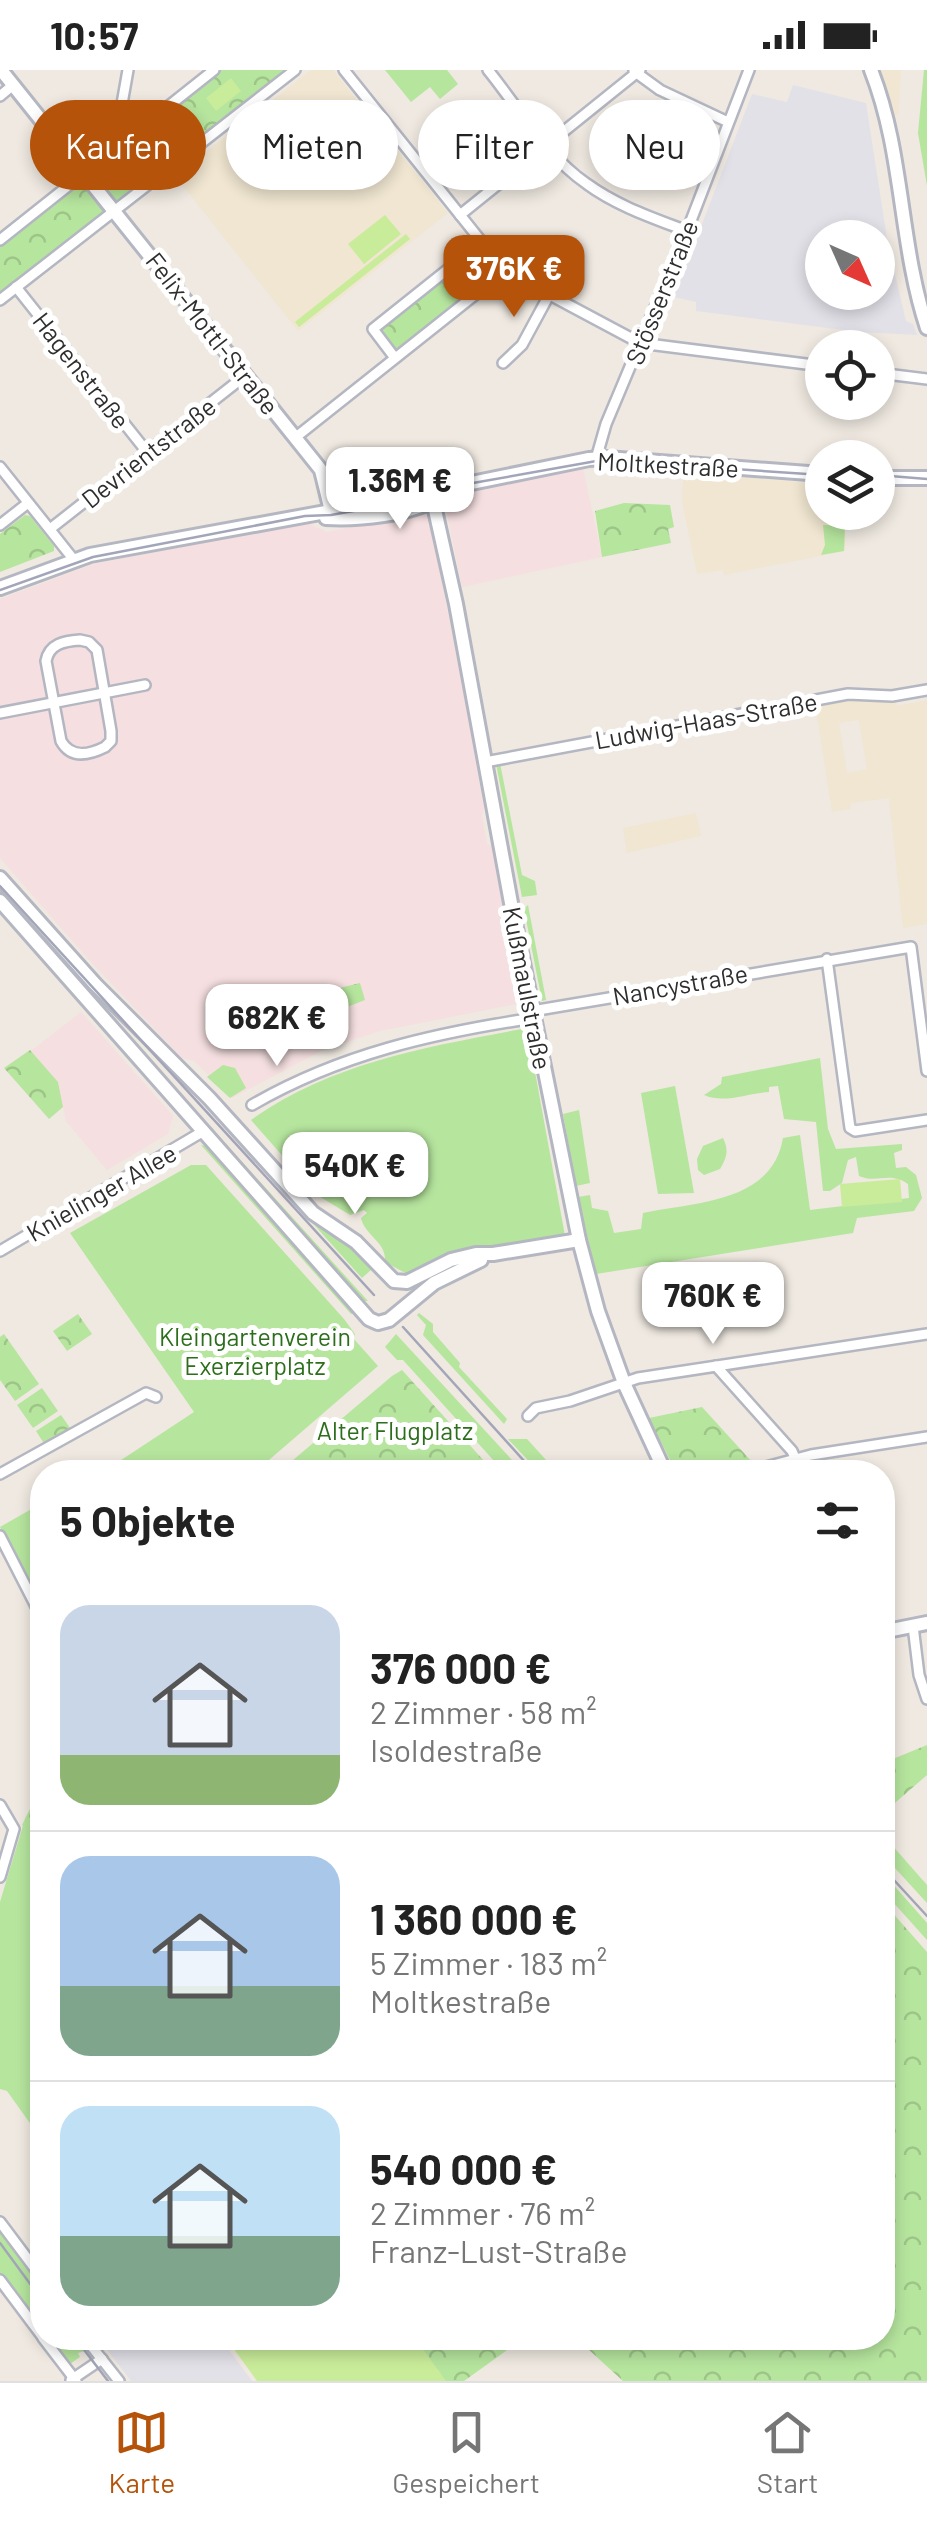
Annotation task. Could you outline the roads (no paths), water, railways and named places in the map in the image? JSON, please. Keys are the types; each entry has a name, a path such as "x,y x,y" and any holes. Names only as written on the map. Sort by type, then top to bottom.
{"street":[{"name":"Felix-Mottl-Straße","path":"1,70 30,106"},
{"path":"123,100 128,70"},
{"path":"176,100 214,70"},
{"path":"0,300 294,70"},
{"path":"344,70 505,271 640,344 805,364"},
{"path":"488,70 512,100"},
{"name":"Stösserstraße","path":"596,458 606,424 687,232 749,70"},
{"path":"871,70 888,119 916,296 927,328"},
{"path":"569,128 637,71 670,95 728,122"},
{"path":"0,96 13,85"},
{"path":"569,167 585,183 626,206 687,232"},
{"path":"0,240 62,190"},
{"name":"Felix-Mottl-Straße","path":"100,190 324,476 331,511"},
{"path":"460,215 491,190"},
{"path":"395,358 373,329 482,242"},
{"path":"296,438 505,271"},
{"name":"Hagenstraße","path":"16,287 147,452"},
{"path":"503,363 522,344 549,294"},
{"name":"Devrientstraße","path":"50,529 246,375"},
{"path":"895,375 927,379"},
{"name":"Moltkestraße","path":"0,588 74,560 281,518 432,496 456,486 596,458 805,473"},
{"path":"0,467 74,560"},
{"path":"895,479 927,478"},
{"path":"906,480 927,489"},
{"name":"Moltkestraße","path":"281,518 349,520 421,506 432,496"},
{"name":"Kußmaulstraße","path":"432,496 579,1240 598,1311 624,1383 659,1460"},
{"path":"0,525 28,503"},
{"path":"85,640 95,647 110,740 100,750 72,752 62,744 54,703 46,656 62,642 85,640"},
{"path":"0,713 145,684"},
{"name":"Ludwig-Haas-Straße","path":"485,762 848,694 892,696 927,690"},
{"path":"0,878 312,1213 377,1262 394,1281 400,1283 451,1260 476,1254 579,1240"},
{"path":"0,901 366,1317 382,1323 434,1283 492,1254"},
{"name":"Nancystraße","path":"533,1014 827,958 911,947 927,1071"},
{"path":"827,958 850,1128 927,1120"},
{"path":"252,1106 322,1069 381,1048 533,1014"},
{"name":"Knielinger Allee","path":"0,1251 202,1132"},
{"path":"400,1283 400,1311"},
{"path":"528,1416 540,1406 570,1401 624,1383 927,1334"},
{"path":"716,1366 795,1458"},
{"path":"0,1474 146,1393 156,1396"},
{"path":"788,1460 927,1436"},
{"path":"0,1536 30,1595"},
{"path":"895,1630 920,1625 919,1675 927,1699"},
{"path":"0,1805 14,1829 0,1877"},
{"path":"0,2222 30,2262"},
{"path":"0,2280 30,2320"},
{"path":"52,2350 74,2380 102,2359"},
{"path":"95,2350 119,2381"}],"tram line":[{"path":"0,590 93,557 305,516 420,499 473,483 602,460 805,474"},
{"path":"895,476 927,479"},
{"path":"0,886 374,1295"},
{"path":"403,1327 523,1460"},
{"path":"895,1881 927,1916"},
{"path":"0,2243 30,2284"},
{"path":"84,2350 108,2381"}],"park label":[{"name":"Kleingartenverein Exerzierplatz","path":"255,1350"},
{"name":"Alter Flugplatz","path":"395,1430"}]}
